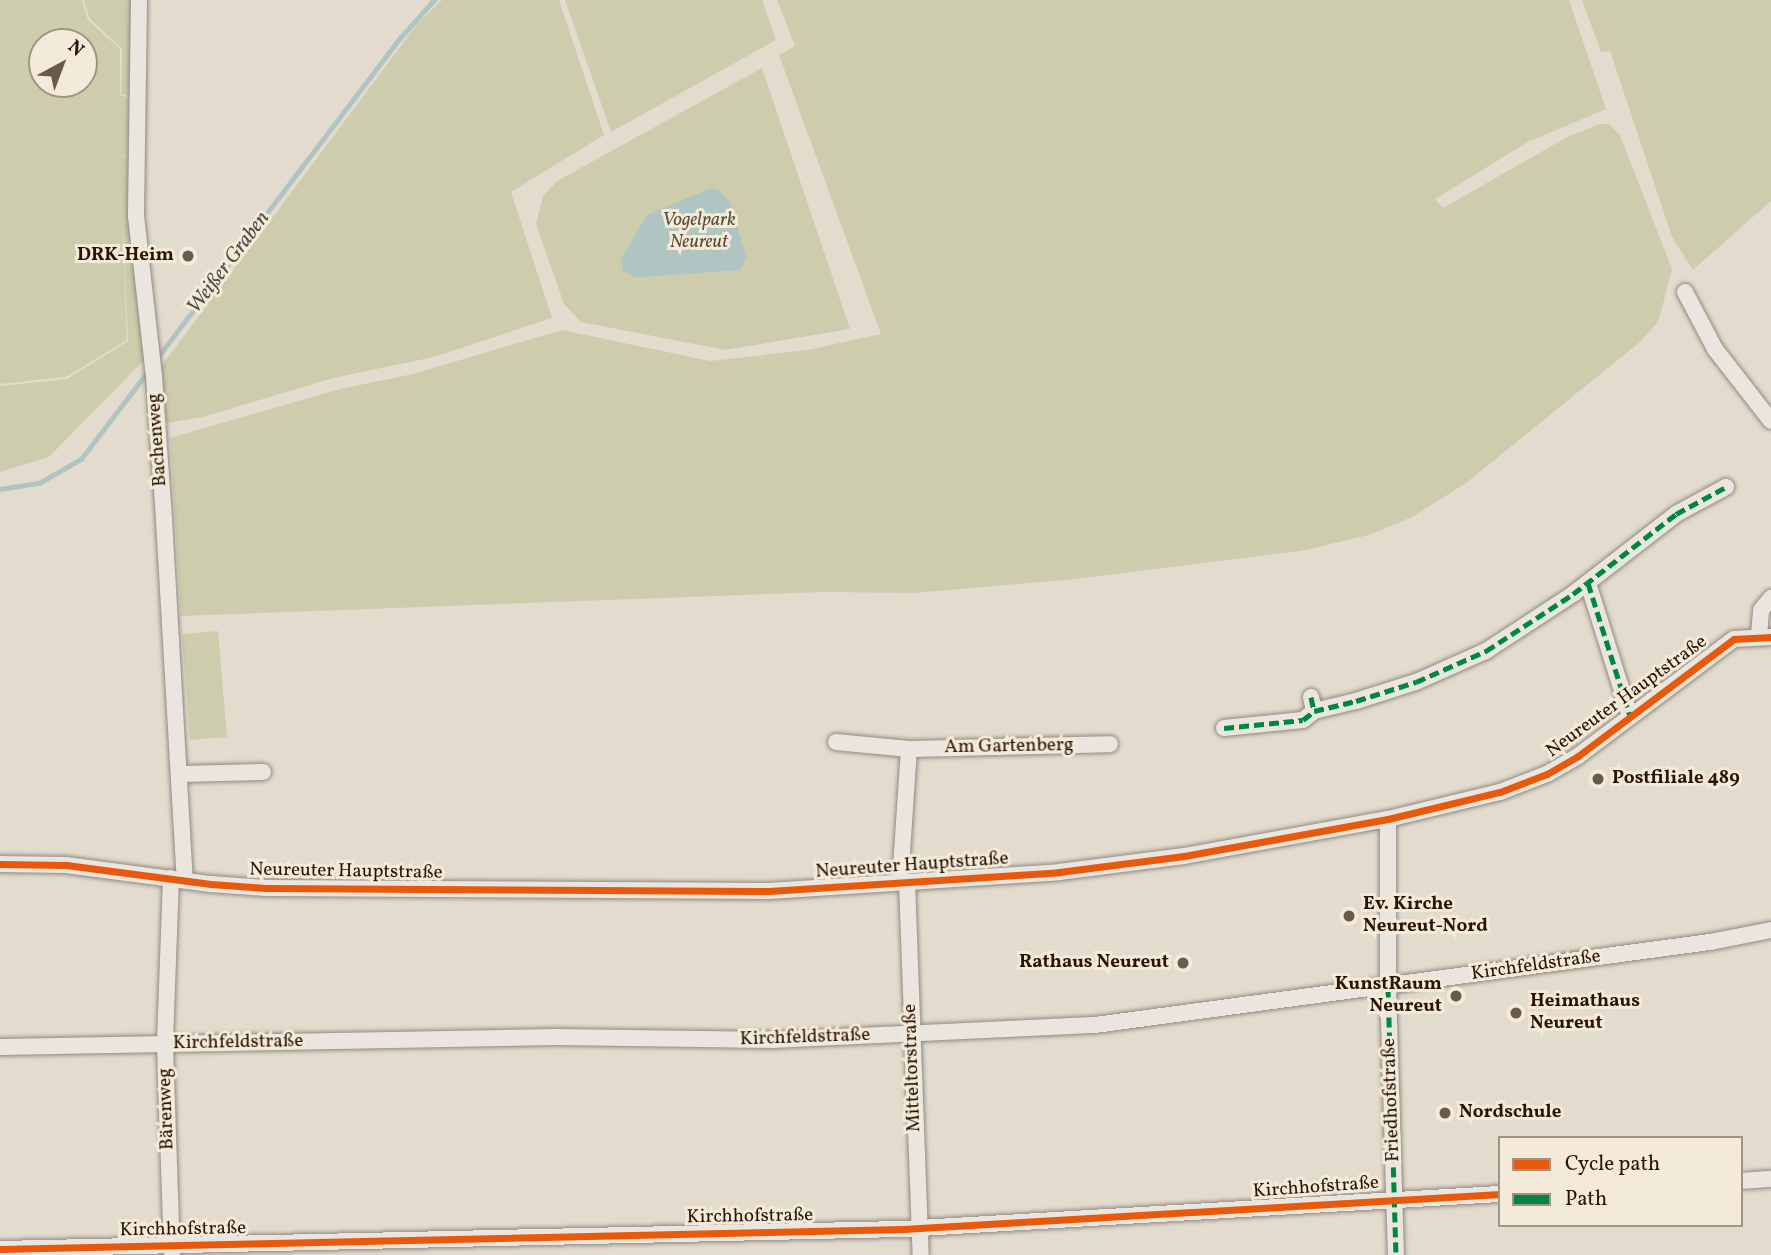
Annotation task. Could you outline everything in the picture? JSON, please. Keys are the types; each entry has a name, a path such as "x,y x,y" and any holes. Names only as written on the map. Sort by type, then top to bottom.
{"street":[{"name":"Bachenweg","path":"139,0 136,216 154,378 179,774 178,879"},
{"path":"1685,292 1714,349 1771,421"},
{"path":"1224,728 1303,720 1312,704 1396,689 1468,660 1508,638 1588,583 1676,514 1726,487"},
{"path":"1588,583 1630,716"},
{"name":"Neureuter Hauptstraße","path":"0,864 66,865 238,886 316,889 744,891 1059,872 1184,856 1388,820 1500,792 1547,775 1578,756 1718,648 1734,639 1765,636 1761,610 1771,598"},
{"name":"Am Gartenberg","path":"836,742 909,749 1110,744"},
{"path":"903,882 909,749"},
{"path":"179,774 263,772"},
{"name":"Friedhofstraße","path":"1388,820 1388,987 1396,1255"},
{"name":"Bärenweg","path":"172,1250 165,1044 178,879"},
{"name":"Mitteltorstraße","path":"903,882 921,1255"},
{"name":"Kirchfeldstraße","path":"0,1047 556,1037 737,1041 912,1035 1114,1023 1710,942 1771,929"},
{"path":"1743,1181 1771,1180"},
{"name":"Kirchhofstraße","path":"0,1249 172,1250 920,1228 1498,1194"}],"green space":[{"path":"0,0 82,0 88,20 97,28 28,28 28,98 98,98 98,29 120,49 120,95 130,98 130,153 120,158 130,155 144,360 49,457 0,472 0,386 67,379 128,341 121,188 127,340 66,377 0,384"},
{"path":"84,0 132,0 131,96 121,94 122,49 89,18"},
{"path":"442,0 559,0 604,135 511,192 552,318 434,357 333,378 203,417 167,423 160,368 418,23"},
{"path":"565,0 762,0 776,40 611,132"},
{"path":"777,0 1569,0 1606,109 1528,142 1435,199 1443,208 1569,136 1600,124 1609,124 1620,135 1672,269 1661,312 1657,323 1640,342 1466,483 1414,516 1369,535 1301,551 1076,579 914,593 823,592 181,616 170,438 340,389 413,374 562,330 710,361 807,350 881,334 779,55 795,46"},
{"path":"1582,0 1771,0 1771,201 1693,270 1672,237 1610,51 1601,52"},
{"name":"Vogelpark Neureut","path":"762,68 850,329 725,350 581,322 564,304 536,224 543,196 557,181"},
{"path":"218,631 227,737 190,740 182,634"}],"shaded area":[{"path":"711,188 719,190 731,203 746,257 740,270 644,277 635,277 623,271 621,259 647,215"}],"waterway":[{"name":"Weißer Graben","path":"157,358 400,38 434,0"},
{"name":"Weißer Graben","path":"0,489 39,483 81,459 148,371"}],"marked path":[{"path":"1311,697 1314,711 1356,701 1416,682 1486,651 1573,594 1676,514 1726,487"},
{"path":"1588,583 1630,716"},
{"path":"1224,728 1303,720 1314,711"},
{"path":"1388,987 1396,1255"}],"cycle path":[{"path":"0,864 66,865 211,884 266,888 769,891 1059,872 1184,856 1388,819 1500,792 1547,774 1578,756 1734,639 1771,637"},
{"path":"0,1249 903,1229 1498,1194"}],"place":[{"name":"DRK-Heim","path":"188,256"},
{"name":"Postfiliale 489","path":"1598,779"},
{"name":"Ev. Kirche Neureut-Nord","path":"1349,916"},
{"name":"Rathaus Neureut","path":"1183,963"},
{"name":"KunstRaum Neureut","path":"1456,996"},
{"name":"Heimathaus Neureut","path":"1516,1013"},
{"name":"Nordschule","path":"1445,1113"}]}
